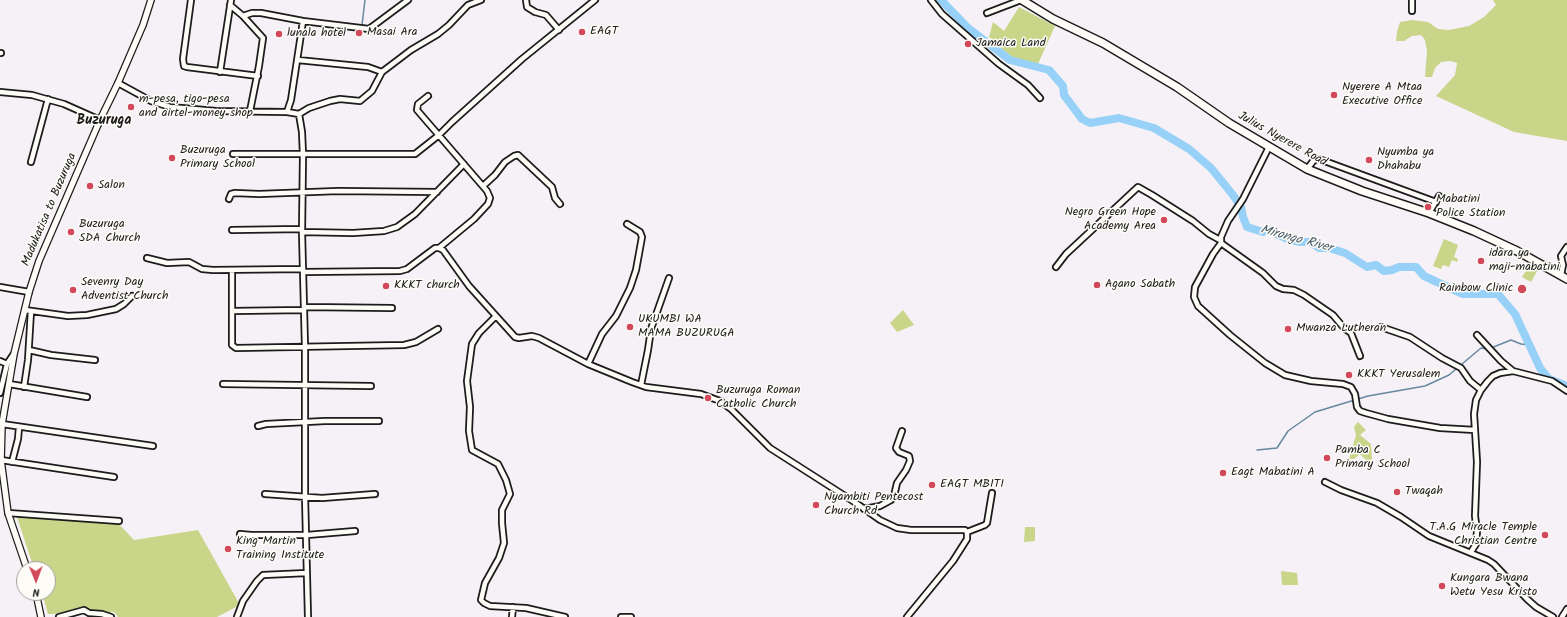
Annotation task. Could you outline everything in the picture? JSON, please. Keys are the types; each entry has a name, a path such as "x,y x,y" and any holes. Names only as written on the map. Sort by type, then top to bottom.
{"highway":[{"name":"Julius Nyerere Road","path":"1022,0 1053,19 1103,43 1177,87 1228,123 1307,169 1362,191 1429,213 1474,231 1564,277"}],"main road":[{"name":"Madukatisa to Buzuruga","path":"24,561 8,513 1,460 2,424 14,354 38,261 100,120 118,83 143,25 151,0"},
{"path":"38,601 42,617"}],"street":[{"path":"190,0 182,59 184,66 258,76"},
{"path":"243,16 258,12 303,21 369,30 408,0"},
{"path":"118,83 151,101 170,107 188,109 287,112 299,114 309,108 330,101 340,99 360,101 372,91 382,72 411,50 438,34 468,5 481,0"},
{"path":"526,0 527,7 535,12 546,15 559,30"},
{"path":"232,154 416,154 439,135 522,59 595,0"},
{"path":"931,0 942,14 999,64 1028,85 1040,98"},
{"path":"987,13 1022,0"},
{"path":"1412,0 1412,12"},
{"path":"230,3 263,38 258,76 250,111"},
{"path":"220,72 230,3"},
{"path":"287,112 291,100 303,21"},
{"path":"298,60 368,67 382,72"},
{"path":"0,92 32,95 48,99 64,104 100,120"},
{"path":"147,258 168,263 189,262 206,270 400,271 407,269 435,248 439,248 468,225 488,204 490,198 483,186 417,110 418,104 428,96"},
{"path":"31,162 48,99"},
{"path":"299,114 302,132 303,155 302,231 308,617"},
{"path":"1269,147 1243,199 1228,221 1221,241 1195,287 1194,298 1198,306 1230,335 1265,363 1285,375 1310,381 1343,384 1351,387 1355,394 1357,406 1360,411 1388,419 1440,428 1475,430"},
{"path":"483,186 495,175 505,162 516,155 521,157 552,187 560,204"},
{"path":"1307,169 1314,160 1319,159 1436,202"},
{"path":"232,230 353,233 391,229 415,214 464,164"},
{"path":"1056,267 1072,249 1138,187 1193,221 1209,234 1221,241 1276,286 1297,292 1333,315 1344,328 1351,333 1360,356"},
{"path":"228,199 231,194 235,193 437,192"},
{"path":"1429,213 1439,196"},
{"path":"588,364 602,334 616,316 630,288 636,270 642,237 640,232 627,224"},
{"path":"1564,277 1561,256 1567,247"},
{"path":"439,248 443,250 469,286 515,337 519,338 532,336 539,338 588,364 641,385 701,394 720,401 731,409 770,448 880,520 897,528 919,531 961,529 967,532"},
{"path":"232,270 232,345 236,348 404,345 416,342 438,329"},
{"path":"641,385 648,350 650,329 669,278"},
{"path":"0,287 29,292"},
{"path":"25,310 77,316 96,314 116,309 132,296"},
{"path":"232,311 392,308"},
{"path":"24,387 29,350 31,311"},
{"path":"496,316 479,333 472,344 467,381 470,407 469,428 472,450 498,464 502,469 510,494 502,510 504,543 499,558 485,583 481,600 490,606 526,608 565,617"},
{"path":"1381,327 1410,337 1442,358 1461,368 1470,381 1481,390"},
{"path":"1477,335 1498,358 1513,370 1552,381 1567,390"},
{"path":"29,350 56,356 95,360"},
{"path":"0,393 6,364 14,354"},
{"path":"0,361 6,364"},
{"path":"1471,552 1476,544 1477,531 1475,516 1477,462 1474,407 1481,390 1493,376 1500,372 1513,370"},
{"path":"9,384 87,397"},
{"path":"223,384 371,386"},
{"path":"258,426 266,424 305,422 379,421"},
{"path":"2,424 153,446"},
{"path":"12,462 18,439 19,427"},
{"path":"864,509 880,506 891,500 894,496 897,483 910,462 909,456 899,452 896,448 902,431"},
{"path":"1,460 114,477"},
{"path":"1326,482 1341,490 1377,503 1429,536 1471,552 1491,562 1536,607 1553,617"},
{"path":"265,494 322,498 375,494"},
{"path":"967,532 987,523 992,494"},
{"path":"8,513 119,521"},
{"path":"240,534 307,535 355,531"},
{"path":"907,617 953,561 967,539 967,532"},
{"path":"237,617 243,601 263,575 307,573"},
{"path":"512,617 513,607"},
{"path":"1562,617 1567,608"},
{"path":"59,617 84,610 89,613 102,614 111,617"},
{"path":"621,617 631,617"}],"green space":[{"path":"1493,0 1567,0 1567,141 1514,132 1436,96 1455,75 1457,63 1450,61 1441,62 1435,68 1432,77 1425,77 1427,51 1425,40 1421,35 1412,36 1404,41 1396,41 1400,22 1412,20 1428,22 1438,29 1449,30 1469,26 1484,17 1496,5"},
{"path":"1019,7 1055,26 1038,64 1011,57 989,37 993,22 1004,31"},
{"path":"1444,239 1458,245 1454,257 1458,259 1457,262 1452,260 1449,267 1443,265 1441,269 1433,266"},
{"path":"1531,263 1539,268 1531,282 1522,277"},
{"path":"903,310 914,325 897,332 890,323"},
{"path":"1358,422 1366,430 1360,435 1371,444 1372,460 1367,461 1360,454 1354,459 1349,459 1356,435 1354,427"},
{"path":"17,517 115,520 134,540 198,530 240,605 217,617 118,617 114,612 48,614 44,601 56,601 56,561 31,561"},
{"path":"1025,527 1035,527 1035,541 1024,542"},
{"path":"1281,571 1297,573 1298,585 1282,585"}],"waterway":[{"path":"362,25 365,0"},
{"name":"Mirongo River","path":"941,0 968,28 1010,60 1049,70 1063,86 1064,95 1082,119 1090,123 1119,118 1154,128 1189,149 1211,168 1233,195 1241,207 1247,227 1263,232 1268,230 1290,240 1310,242 1319,248 1329,248 1345,253 1367,267 1376,265 1384,271 1399,267 1416,267 1424,276 1463,294 1498,294 1515,314 1540,368 1549,379 1567,386"},
{"path":"1491,348 1511,340 1521,344 1531,345"},
{"path":"1257,450 1277,448 1288,431 1315,412 1368,396 1425,386 1449,375 1481,348 1487,349"}],"place":[{"name":"EAGT","path":"582,32"},
{"name":"Masai Ara","path":"359,33"},
{"name":"lunala hotel","path":"279,34"},
{"name":"Jamaica Land","path":"968,44"},
{"name":"Nyerere A Mtaa Executive Office","path":"1334,95"},
{"name":"m-pesa, tigo-pesa and airtel-money shop","path":"131,107"},
{"name":"Buzuruga Primary School","path":"172,158"},
{"name":"Nyumba ya Dhahabu","path":"1369,160"},
{"name":"Salon","path":"90,186"},
{"name":"Mabatini Police Station","path":"1428,207"},
{"name":"Negro Green Hope Academy Area","path":"1164,220"},
{"name":"Buzuruga SDA Church","path":"71,232"},
{"name":"idara ya maji-mabatini","path":"1481,261"},
{"name":"Agano Sabath","path":"1097,285"},
{"name":"KKKT church","path":"386,286"},
{"name":"Rainbow Clinic","path":"1522,289"},
{"name":"Sevenry Day Adventist Church","path":"73,290"},
{"name":"UKUMBI WA MAMA BUZURUGA","path":"630,327"},
{"name":"Mwanza Lutheran","path":"1288,329"},
{"name":"KKKT Yerusalem","path":"1349,375"},
{"name":"Buzuruga Roman Catholic Church","path":"708,398"},
{"name":"Pamba C Primary School","path":"1327,458"},
{"name":"Eagt Mabatini A","path":"1223,473"},
{"name":"EAGT MBITI","path":"932,485"},
{"name":"Twaqah","path":"1397,492"},
{"name":"Nyambiti Pentecost Church Rd","path":"816,505"},
{"name":"T.A.G Miracle Temple Christian Centre","path":"1545,535"},
{"name":"King Martin Training Institute","path":"228,549"},
{"name":"Kungara Bwana Wetu Yesu Kristo","path":"1442,586"}],"district":[{"name":"Buzuruga","path":"104,122"}]}
